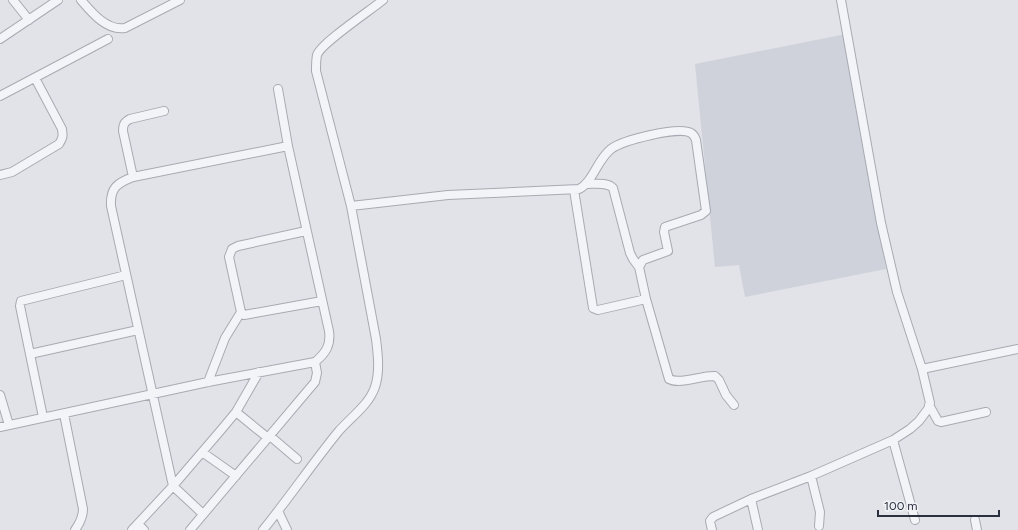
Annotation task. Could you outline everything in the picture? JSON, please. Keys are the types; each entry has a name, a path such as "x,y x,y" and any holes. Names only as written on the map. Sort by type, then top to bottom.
{"street":[{"path":"14,0 29,20"},
{"path":"0,39 58,0"},
{"path":"81,0 100,19 109,25 120,29 125,28 180,0"},
{"path":"263,530 306,472 340,430 369,398 375,387 378,374 376,339 351,206 316,71 317,56 322,48 384,0"},
{"path":"841,0 880,223 897,292 922,369 929,405 938,421 941,422 986,412"},
{"path":"0,96 108,39"},
{"path":"0,175 12,172 59,144 64,136 62,129 35,78"},
{"path":"0,427 208,382 315,362 327,351 330,338 288,146 278,89"},
{"path":"133,178 123,126 125,122 130,119 164,111"},
{"path":"351,206 448,195 579,189 587,184 597,165 606,154 617,146 640,137 662,133 690,132 696,140 706,211 701,215 665,227 664,232 668,251 643,260 639,267"},
{"path":"203,514 173,486 111,206 111,197 118,184 133,178 288,146"},
{"path":"587,184 606,184 613,188 630,253 639,267 646,299 666,373 669,379 677,381 715,376 719,380 726,396 734,404"},
{"path":"574,190 593,308 598,310 646,299"},
{"path":"208,382 225,338 241,312 229,257 232,249 238,246 306,231"},
{"path":"42,418 20,306 22,301 126,275"},
{"path":"241,312 246,315 322,301"},
{"path":"30,354 138,330"},
{"path":"922,369 1018,349"},
{"path":"190,530 315,382 318,373 315,362"},
{"path":"144,530 135,527 173,486 236,412 259,372"},
{"path":"0,395 9,425"},
{"path":"712,530 710,521 713,517 751,499 811,476 893,440 919,421 925,415 929,405"},
{"path":"236,412 297,459"},
{"path":"64,414 83,509 83,515 75,530"},
{"path":"893,440 915,520"},
{"path":"202,452 236,476"},
{"path":"811,476 820,512 819,526"},
{"path":"751,499 758,530"},
{"path":"278,511 287,530"},
{"path":"975,520 977,530"}],"shaded area":[{"path":"846,34 886,269 745,297 739,265 715,267 695,64"}]}
